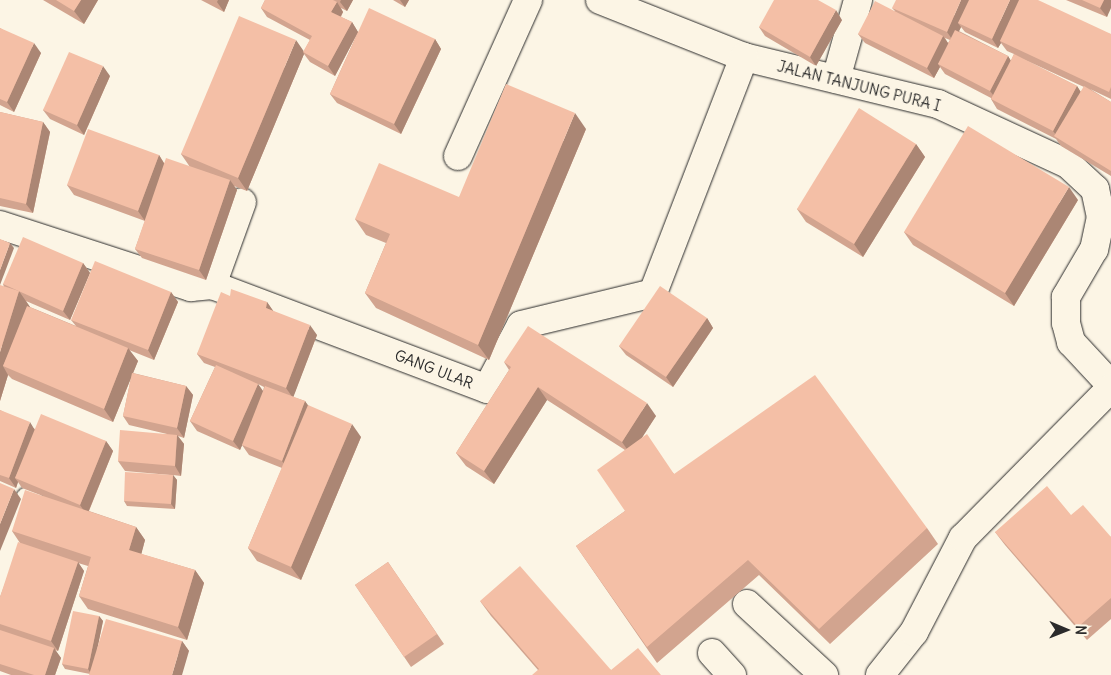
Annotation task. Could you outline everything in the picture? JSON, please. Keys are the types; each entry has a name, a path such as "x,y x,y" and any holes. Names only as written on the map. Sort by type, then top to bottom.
{"street":[{"path":"458,156 528,0"},
{"name":"JALAN TANJUNG PURA I","path":"600,0 744,57 938,104 1034,146 1089,181 1100,202 1099,226 1094,248 1066,297 1066,323 1071,342 1111,387"},
{"path":"836,79 858,0"},
{"name":"GANG ULAR","path":"0,225 191,287 212,285 488,390 521,325 653,293 744,57"},
{"path":"212,285 242,202"},
{"path":"880,675 914,632 963,538 1111,387"},
{"path":"0,586 25,504 33,498 60,507"},
{"path":"747,604 824,675"},
{"path":"712,653 732,675"}],"building":[{"path":"56,0 81,0 74,11"},
{"path":"265,0 333,0 337,2 331,12 352,22 328,66 303,52 312,36 261,8"},
{"path":"774,0 818,0 836,10 810,57 759,27"},
{"path":"896,0 961,0 947,32 892,8"},
{"path":"969,0 1010,0 992,39 958,23"},
{"path":"1019,0 1038,0 1111,34 1111,87 1109,92 1000,41"},
{"path":"1082,0 1104,0 1100,8"},
{"path":"875,1 943,36 927,68 858,34"},
{"path":"369,8 435,39 394,124 330,94"},
{"path":"239,16 296,40 238,178 181,154"},
{"path":"0,28 34,43 7,102 0,99"},
{"path":"955,30 1008,56 990,91 938,64"},
{"path":"69,52 103,66 77,125 43,110"},
{"path":"1014,54 1077,86 1053,131 991,99"},
{"path":"506,84 575,113 478,345 365,293 390,234 355,219 379,163 459,197"},
{"path":"1084,86 1111,102 1111,171 1054,136"},
{"path":"859,108 916,144 854,244 797,209"},
{"path":"0,112 43,122 26,204 0,198"},
{"path":"968,126 1069,187 1005,293 904,232"},
{"path":"88,129 159,155 138,211 67,185"},
{"path":"166,158 230,180 199,270 135,249"},
{"path":"23,237 83,263 63,311 3,284"},
{"path":"0,239 10,243 0,270"},
{"path":"95,261 171,292 148,350 71,320"},
{"path":"0,285 19,291 0,352"},
{"path":"660,286 707,318 666,377 619,346"},
{"path":"231,289 267,302 266,308 310,325 286,388 197,354 221,292 230,296"},
{"path":"27,306 128,348 104,409 3,366"},
{"path":"528,326 647,403 622,442 538,387 484,471 456,453 511,367 504,362"},
{"path":"216,365 258,384 233,441 190,421"},
{"path":"132,373 186,386 177,428 123,416"},
{"path":"815,375 927,528 819,629 748,560 647,647 576,546 625,511 597,470 647,434 674,474"},
{"path":"265,386 305,401 282,461 242,445"},
{"path":"308,405 352,424 291,567 248,548"},
{"path":"0,410 30,422 9,478 0,475"},
{"path":"41,414 106,441 80,505 15,478"},
{"path":"120,430 177,435 175,466 118,461"},
{"path":"125,472 173,475 171,504 124,501"},
{"path":"0,483 14,489 0,524"},
{"path":"1047,486 1071,515 1083,505 1111,537 1111,598 1078,627 995,532"},
{"path":"25,490 136,527 129,550 195,570 178,627 79,596 91,557 12,531"},
{"path":"18,542 78,562 51,641 0,624 0,597"},
{"path":"388,562 437,634 404,657 355,585"},
{"path":"520,566 611,670 638,648 661,675 532,675 539,669 480,601"},
{"path":"73,611 99,616 88,669 62,664"},
{"path":"106,619 182,641 172,675 89,675"},
{"path":"0,630 54,648 45,675 34,675 0,664"}]}
